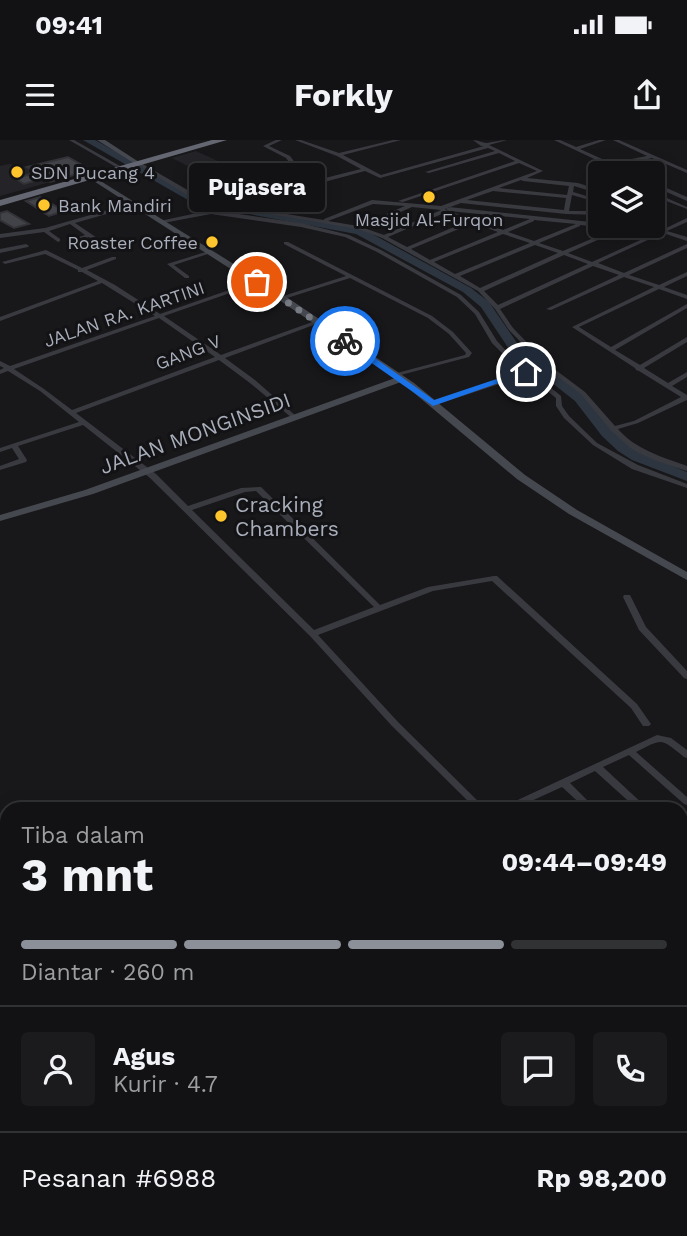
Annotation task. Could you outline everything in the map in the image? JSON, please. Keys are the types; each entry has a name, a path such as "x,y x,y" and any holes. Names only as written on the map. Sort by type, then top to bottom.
{"highway":[{"path":"0,201 210,140"},
{"path":"0,201 222,140"}],"main road":[{"path":"100,140 129,164"},
{"path":"91,177 282,298 399,377"},
{"name":"JALAN MONGINSIDI","path":"0,518 79,495 399,377"}],"street":[{"path":"71,140 129,164 205,202 326,220 359,228 407,249 481,290 544,367 583,393 612,429 637,449 687,468"},
{"path":"280,140 265,146 288,157 297,169 313,178 310,180"},
{"path":"297,140 339,155 380,177 505,140"},
{"path":"365,140 376,145"},
{"path":"339,155 399,140"},
{"path":"384,237 443,210 457,200 541,171 475,140"},
{"path":"556,140 602,161"},
{"path":"575,149 604,140"},
{"path":"615,140 687,172"},
{"path":"427,172 498,152"},
{"path":"630,161 650,157"},
{"path":"396,203 519,161"},
{"path":"331,169 344,175"},
{"path":"236,208 310,180 317,182 367,169"},
{"path":"189,194 236,177 296,186"},
{"path":"517,178 572,184 588,189"},
{"path":"459,181 484,190 570,195 588,199"},
{"path":"566,212 572,184"},
{"path":"665,192 685,204"},
{"path":"665,199 685,204"},
{"path":"457,200 588,213"},
{"path":"326,220 372,202 588,224"},
{"path":"0,236 45,230 136,204"},
{"path":"359,228 413,205"},
{"path":"443,210 687,297"},
{"path":"163,221 211,212 300,225 347,236 379,251 460,296 477,313 494,342 559,397 560,409 566,417 595,444 635,467 687,486"},
{"path":"407,249 489,213"},
{"path":"430,262 535,219"},
{"path":"497,308 687,220"},
{"path":"72,223 104,245"},
{"path":"455,276 579,224"},
{"path":"45,230 58,240"},
{"path":"667,231 687,239"},
{"path":"79,247 70,242 89,234"},
{"path":"481,290 598,238"},
{"path":"286,243 430,317 451,333 469,353 399,377"},
{"path":"0,251 26,246"},
{"path":"549,309 687,246"},
{"path":"5,262 46,252 102,281 161,316 266,391 269,400 295,417"},
{"path":"187,277 170,264 211,252"},
{"path":"80,271 114,258"},
{"path":"687,274 577,326 577,330 687,397"},
{"path":"282,298 351,276"},
{"path":"0,319 102,281"},
{"name":"JALAN RA. KARTINI","path":"0,372 257,282"},
{"path":"612,349 687,306"},
{"name":"GANG V","path":"70,413 317,322"},
{"path":"638,369 687,339"},
{"path":"0,363 145,470 313,634 395,724 474,802"},
{"path":"433,404 544,367"},
{"path":"667,386 687,374"},
{"path":"399,377 521,477 563,505 687,577"},
{"path":"612,429 636,422 687,397"},
{"path":"0,450 82,423"},
{"path":"0,468 23,460 14,445"},
{"path":"675,464 687,458"},
{"path":"187,509 244,490 258,489 379,608"},
{"path":"313,634 431,589 494,578 634,706 646,724"},
{"path":"627,597 642,628 687,676"},
{"path":"525,802 657,738 668,740 687,755"},
{"path":"631,751 687,802"},
{"path":"597,767 635,802"},
{"path":"563,782 584,802"}],"shaded area":[{"path":"196,151 246,174 236,178 194,169 172,158"},
{"name":"SDN Pucang 4","path":"9,164 27,167 50,182 0,196 0,166"}],"building":[{"path":"68,157 91,170 50,182 44,178 24,184 15,178 36,173 27,167"},
{"name":"Bank Mandiri","path":"40,197 64,211 49,216 26,201"},
{"path":"7,211 29,224 14,228 0,220 0,213"}],"waterway":[{"path":"88,140 199,202 359,231 467,290 485,305 513,346 580,398 607,433 623,448 637,457 687,477"}],"way so far":[{"path":"257,282 345,341"}],"place":[{"name":"SDN Pucang 4","path":"17,172"},
{"name":"Masjid Al-Furqon","path":"429,197"},
{"name":"Bank Mandiri","path":"44,205"},
{"name":"Roaster Coffee","path":"212,242"},
{"name":"Pujasera","path":"257,282"},
{"name":"Cracking Chambers","path":"221,516"}],"route":[{"path":"345,341 411,385 433,404 526,372"}]}
